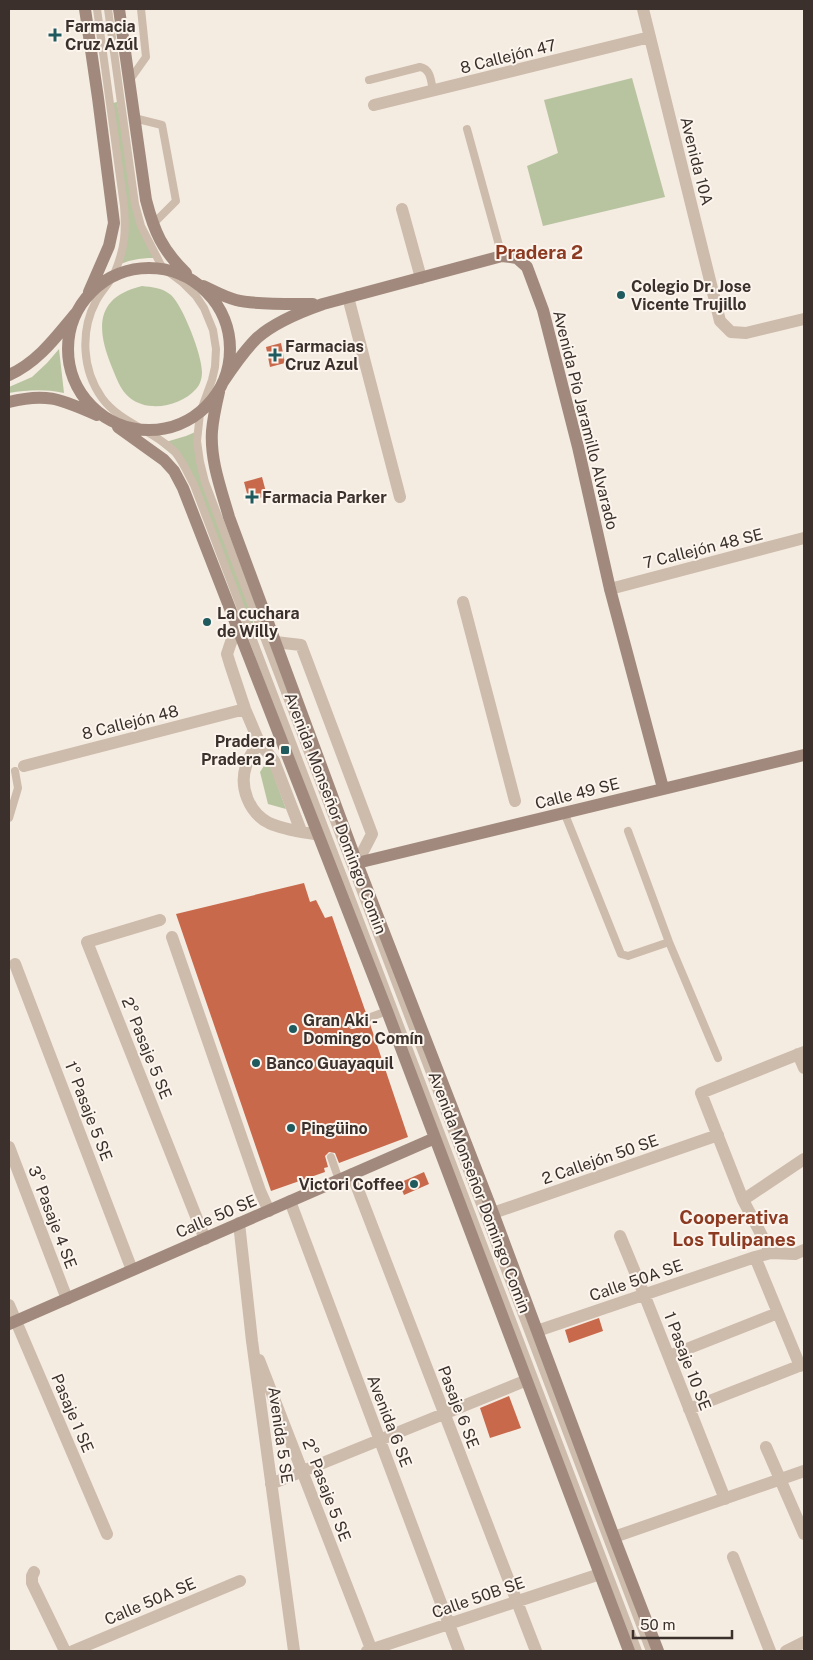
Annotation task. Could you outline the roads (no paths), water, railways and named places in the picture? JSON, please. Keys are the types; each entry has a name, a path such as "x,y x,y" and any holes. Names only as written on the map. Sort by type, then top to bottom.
{"main road":[{"path":"85,9 114,223 109,246 74,325 71,342 75,375 81,391 90,405 102,417"},
{"path":"119,9 146,200 152,225 166,250 177,264 194,280"},
{"path":"118,427 132,431 147,432 175,427 200,413 210,403 238,360 258,338 298,313 348,297 502,256"},
{"name":"Avenida Pío Jaramillo Alvarado","path":"502,256 516,258 527,267 542,310 578,448 610,589 663,788"},
{"path":"9,375 22,369 36,358 98,286 114,275 136,268 162,267 194,280 224,296 238,300 323,304"},
{"name":"Avenida Monseñor Domingo Comin","path":"194,280 209,295 217,308 227,337 227,367 212,432 214,461 229,517 357,863 493,1213 658,1651"},
{"path":"9,402 45,397 65,402 102,417"},
{"name":"Avenida Monseñor Domingo Comin","path":"102,417 164,460 174,471 183,488 388,1011 629,1651"},
{"name":"Calle 49 SE","path":"357,863 663,788 804,756"},
{"name":"Calle 50 SE","path":"12,1323 435,1138"}],"street":[{"name":"Avenida 10A","path":"643,9 720,321 732,332 746,333 804,318"},
{"name":"8 Callejón 47","path":"374,105 650,37"},
{"path":"402,209 421,278"},
{"path":"348,297 400,497"},
{"name":"7 Callejón 48 SE","path":"610,589 804,538"},
{"path":"463,602 515,801"},
{"path":"239,632 230,642 227,654 245,709 259,742 274,761 302,832"},
{"name":"Avenida Monseñor Domingo Comin","path":"275,642 301,645 372,834 357,863"},
{"name":"8 Callejón 48","path":"16,770 245,709"},
{"name":"Avenida Monseñor Domingo Comin","path":"259,742 245,768 244,783 248,800 259,816 270,824 319,835"},
{"name":"2° Pasaje 5 SE","path":"160,920 87,942 204,1238"},
{"path":"172,937 269,1211"},
{"name":"1° Pasaje 5 SE","path":"15,964 132,1270"},
{"path":"770,1253 743,1200 701,1093 801,1053 804,1068"},
{"name":"2 Callejón 50 SE","path":"493,1213 718,1135"},
{"name":"3° Pasaje 4 SE","path":"9,1147 67,1299"},
{"path":"743,1200 804,1159"},
{"name":"Pasaje 6 SE","path":"352,1174 536,1651"},
{"name":"Avenida 6 SE","path":"290,1202 459,1651"},
{"name":"Avenida 5 SE","path":"239,1223 252,1340 294,1651"},
{"name":"1 Pasaje 10 SE","path":"620,1236 725,1499"},
{"name":"Calle 50A SE","path":"537,1331 755,1257 770,1253 795,1254 804,1250"},
{"path":"689,1409 802,1365 778,1314 755,1257"},
{"name":"Pasaje 1 SE","path":"9,1305 12,1323 108,1534"},
{"path":"669,1356 778,1314"},
{"name":"2° Pasaje 5 SE","path":"252,1340 370,1651"},
{"path":"271,1484 527,1380"},
{"path":"766,1447 804,1534"},
{"path":"614,1537 804,1471"},
{"path":"733,1558 770,1651"},
{"path":"34,1572 32,1582 65,1651"},
{"name":"Calle 50B SE","path":"370,1651 600,1574"},
{"name":"Calle 50A SE","path":"73,1651 240,1581"},
{"path":"786,1651 804,1642"}],"lane":[{"name":"Avenida Monseñor Domingo Comin","path":"97,9 126,229 125,242 114,275 96,300 89,316 84,336 86,357 93,384 103,399 120,416 147,432 173,451 184,464 194,485 638,1651"},
{"name":"Avenida Monseñor Domingo Comin","path":"108,9 135,204 141,226 162,267 182,282 196,296 204,308 213,330 216,349 215,367 200,413 197,441 200,462 206,482 650,1651"},
{"path":"129,81 146,57 141,9"},
{"path":"369,80 420,67 428,71 433,91"},
{"path":"134,118 162,125 176,201 152,225"},
{"path":"467,129 502,256"},
{"path":"9,818 18,788 16,770"},
{"path":"564,812 621,954 628,956 669,942"},
{"path":"628,831 669,942 718,1058"},
{"path":"352,1024 388,1011"},
{"path":"331,1157 339,1180"}],"place":[{"name":"Farmacia Cruz Azúl","path":"55,35"},
{"name":"Colegio Dr. Jose Vicente Trujillo","path":"621,295"},
{"name":"Farmacias Cruz Azul","path":"275,355"},
{"name":"Farmacia Parker","path":"252,497"},
{"name":"La cuchara de Willy","path":"207,622"},
{"name":"Pradera Pradera 2","path":"285,750"},
{"name":"Gran Aki - Domingo Comín","path":"293,1029"},
{"name":"Banco Guayaquil","path":"256,1063"},
{"name":"Pingüino","path":"291,1128"},
{"name":"Victori Coffee","path":"414,1184"}],"district":[{"name":"Pradera 2","path":"539,252"},
{"name":"Cooperativa Los Tulipanes","path":"734,1228"}]}
